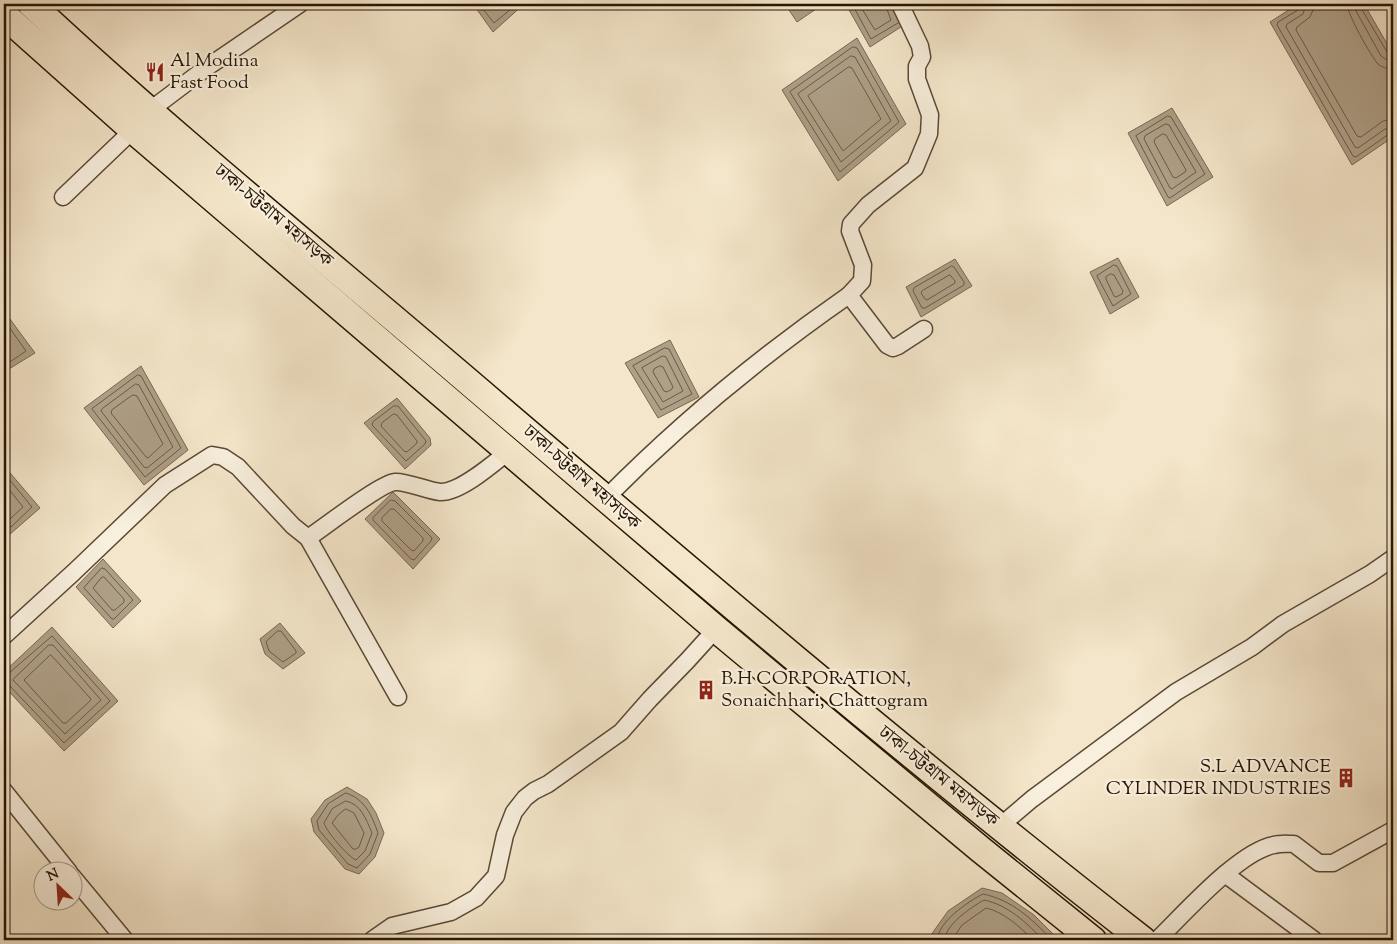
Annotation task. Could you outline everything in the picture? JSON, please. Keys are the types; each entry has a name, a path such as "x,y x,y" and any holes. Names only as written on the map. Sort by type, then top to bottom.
{"highway":[{"name":"ঢাকা-চট্টগ্রাম মহাসড়ক","path":"31,4 141,121 509,451 716,628 973,843 1093,940"},
{"name":"ঢাকা-চট্টগ্রাম মহাসড়ক","path":"4,14 141,121 605,499 999,827 1143,940"}],"street":[{"path":"63,197 141,121 206,68 300,4"},
{"path":"605,499 712,398 753,364 849,294 862,281 863,265 850,231 851,224 868,206 914,168 922,155 929,134 930,115 917,79 917,66 922,57 920,46 900,4"},
{"path":"849,294 887,345 893,348 924,329"},
{"path":"308,538 380,487 395,482 442,492 453,489 480,475 509,451"},
{"path":"4,636 165,485 212,455 223,458 238,467 293,526 308,538 398,697"},
{"path":"999,827 1032,799 1176,692 1245,652 1283,624 1370,574 1393,558"},
{"path":"372,940 392,926 451,912 476,898 496,876 505,836 514,812 525,798 621,732 716,628"},
{"path":"4,791 61,862"},
{"path":"1157,940 1225,874 1255,853 1273,845 1294,844 1319,863 1333,863 1393,830"},
{"path":"1225,874 1314,940"},
{"path":"82,888 125,940"}],"water":[{"path":"473,4 524,4 493,32"},
{"path":"785,4 812,4 816,9 797,22"},
{"path":"848,4 895,4 907,23 870,47 848,8"},
{"path":"1298,4 1364,4 1393,54 1393,137 1352,165 1270,22"},
{"path":"857,38 906,124 838,181 782,90"},
{"path":"1172,108 1213,177 1167,206 1128,133"},
{"path":"1118,258 1139,297 1110,314 1090,272"},
{"path":"955,259 972,286 921,317 906,287"},
{"path":"4,311 35,353 4,372"},
{"path":"670,340 699,397 658,418 625,363"},
{"path":"141,366 188,450 144,485 84,408"},
{"path":"397,398 430,438 431,445 405,469 364,423"},
{"path":"5,467 40,508 9,535 4,528"},
{"path":"393,492 440,539 413,569 365,519"},
{"path":"103,559 141,601 113,628 76,587"},
{"path":"280,623 305,653 283,669 265,654 260,639"},
{"path":"52,627 118,701 64,751 4,686 4,672"},
{"path":"347,787 367,799 376,813 384,833 375,857 359,874 345,869 314,832 311,819 325,800"},
{"path":"982,888 1002,893 1034,915 1059,940 934,940 931,935 948,911"}],"place":[{"name":"Al Modina Fast Food","path":"155,72"},
{"name":"B.H CORPORATION, Sonaichhari, Chattogram","path":"706,690"},
{"name":"S.L ADVANCE CYLINDER INDUSTRIES","path":"1346,778"}]}
